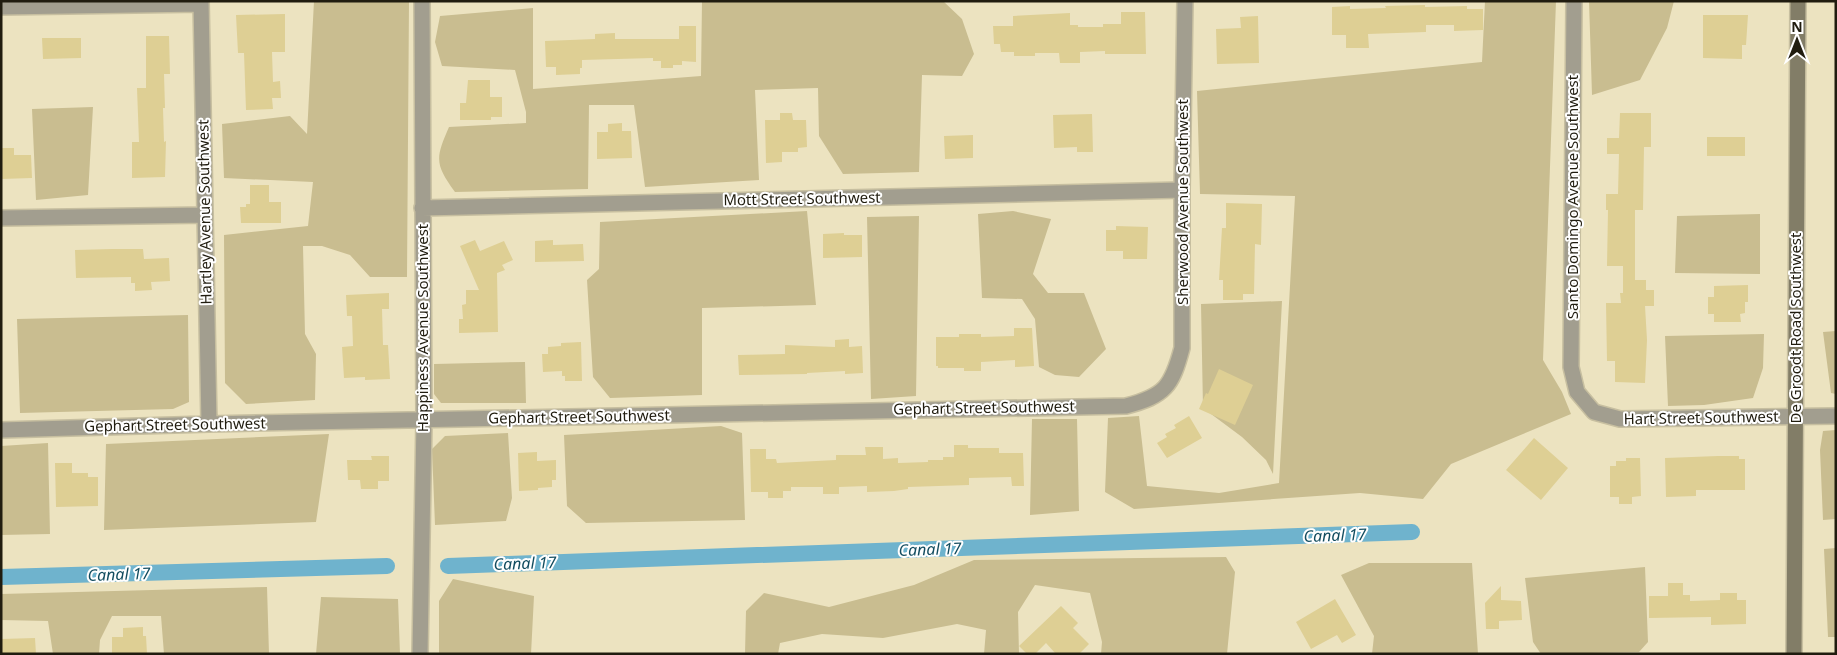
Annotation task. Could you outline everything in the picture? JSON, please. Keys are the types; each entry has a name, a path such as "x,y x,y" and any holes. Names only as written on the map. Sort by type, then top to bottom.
{"street":[{"name":"Happiness Avenue Southwest","path":"420,654 424,420 422,1"},
{"name":"Sherwood Avenue Southwest","path":"1156,395 1166,388 1176,372 1182,348 1185,1"},
{"name":"Santo Domingo Avenue Southwest","path":"1574,1 1571,367 1577,392"},
{"name":"De Groodt Road Southwest","path":"1794,654 1798,1"},
{"path":"1,6 201,2"},
{"name":"Hartley Avenue Southwest","path":"201,2 209,424"},
{"name":"Mott Street Southwest","path":"422,208 1182,190"},
{"path":"1,218 205,216"},
{"name":"Hart Street Southwest","path":"1577,392 1594,412 1620,420 1836,416"},
{"name":"Gephart Street Southwest","path":"1,430 209,424 1126,406 1144,401 1156,395"}],"shaded area":[{"path":"314,1 409,1 407,277 370,277 350,255 322,246 303,246 305,334 316,354 315,400 246,404 225,383 224,235 308,226 313,182 224,178 222,124 290,116 307,134"},
{"path":"702,1 943,1 962,19 974,54 962,76 922,75 919,172 843,174 819,136 818,88 755,90 759,180 645,187 634,105 589,105 588,189 455,192 444,175 439,161 441,147 449,127 526,123 526,112 515,70 442,66 435,42 440,16 533,8 533,89 701,76"},
{"path":"1485,1 1556,1 1543,360 1562,392 1571,414 1451,464 1423,499 1360,493 1134,509 1105,492 1108,418 1139,416 1147,486 1219,493 1279,483 1295,196 1200,194 1197,91 1482,62"},
{"path":"1589,1 1674,1 1667,28 1640,80 1592,95"},
{"path":"93,107 88,195 36,200 32,109"},
{"path":"807,211 816,305 702,308 702,395 610,398 593,377 587,280 599,269 600,222"},
{"path":"1013,211 1051,219 1033,274 1048,293 1084,293 1106,349 1079,377 1055,375 1039,367 1035,319 1022,299 982,298 978,214"},
{"path":"1760,214 1760,274 1675,273 1677,216"},
{"path":"919,216 916,396 871,399 867,217"},
{"path":"1282,301 1273,474 1266,460 1242,437 1203,408 1201,304"},
{"path":"188,315 189,402 173,409 20,413 17,319"},
{"path":"1836,331 1836,394 1831,393 1823,332"},
{"path":"1764,334 1763,368 1753,398 1704,405 1668,406 1665,336"},
{"path":"525,362 526,403 441,403 434,394 434,364"},
{"path":"1032,419 1077,419 1079,511 1030,515"},
{"path":"721,426 742,433 745,520 586,523 567,506 564,435"},
{"path":"1836,430 1836,519 1823,520 1820,450 1823,431"},
{"path":"508,433 512,498 506,521 435,525 432,449 445,436"},
{"path":"329,434 316,522 104,530 106,444"},
{"path":"48,443 50,534 1,535 1,446"},
{"path":"1836,548 1836,637 1828,637 1824,549"},
{"path":"1226,557 1235,572 1227,654 1101,654 1102,642 1090,593 1035,585 1018,612 1019,654 984,654 986,630 957,624 883,638 822,634 780,643 778,654 745,654 746,611 764,593 829,607 914,585 974,560"},
{"path":"1369,563 1472,563 1478,654 1372,654 1374,636 1341,575"},
{"path":"1645,567 1648,642 1639,652 1541,654 1533,642 1525,578"},
{"path":"453,579 534,596 531,654 439,654 439,601"},
{"path":"267,587 269,654 164,654 161,616 112,616 100,640 99,654 53,654 48,621 1,620 1,594"},
{"path":"321,597 398,599 400,654 316,654"}],"building":[{"path":"1425,5 1425,7 1467,6 1467,9 1483,9 1483,30 1454,31 1454,25 1426,25 1426,32 1368,34 1369,48 1346,48 1346,35 1332,35 1332,7 1350,6 1350,9"},
{"path":"1121,12 1145,12 1146,54 1105,54 1105,51 1080,52 1080,63 1060,63 1059,53 1035,53 1035,56 1014,56 1014,52 1001,52 1000,44 994,44 993,26 1013,26 1013,16 1070,13 1070,25 1078,25 1078,27 1103,27 1103,24 1121,24"},
{"path":"285,14 285,52 272,52 273,82 280,81 281,98 272,98 273,109 246,110 244,53 238,53 236,15"},
{"path":"1703,15 1748,15 1746,45 1742,45 1742,59 1703,58"},
{"path":"1258,16 1259,63 1217,64 1216,29 1241,28 1240,17"},
{"path":"679,26 696,26 696,62 682,61 682,65 673,65 673,68 661,68 661,61 653,61 653,58 582,60 580,74 556,75 556,67 546,67 545,41 595,39 595,34 615,33 615,39 679,39"},
{"path":"146,36 169,36 170,74 164,74 165,108 163,108 164,142 166,141 165,177 132,178 132,142 139,142 137,88 146,88"},
{"path":"42,38 81,38 81,58 43,59"},
{"path":"468,80 490,80 490,97 502,97 502,117 491,117 491,120 460,120 460,103 466,103"},
{"path":"780,113 792,113 793,120 806,120 807,147 798,148 798,152 782,152 782,162 766,163 765,120 780,120"},
{"path":"1620,113 1651,113 1651,147 1644,147 1643,210 1635,210 1635,280 1646,280 1646,290 1654,290 1654,306 1645,306 1647,340 1645,383 1615,382 1615,361 1607,361 1606,303 1621,303 1620,293 1623,293 1623,266 1607,266 1608,210 1606,210 1606,194 1618,194 1619,154 1607,154 1607,138 1619,138"},
{"path":"1092,114 1093,152 1077,152 1077,147 1054,148 1053,115"},
{"path":"622,123 622,131 631,131 632,158 597,159 597,132 608,132 608,124"},
{"path":"973,135 973,158 945,159 944,136"},
{"path":"1707,137 1745,137 1745,156 1707,156"},
{"path":"1,148 14,148 14,155 31,155 32,178 1,179"},
{"path":"250,185 269,185 269,202 281,202 281,223 241,223 240,207 246,207 246,204 250,204"},
{"path":"1226,203 1262,204 1261,245 1255,244 1254,294 1243,294 1243,300 1223,300 1223,280 1219,280 1222,228 1226,228"},
{"path":"1116,226 1148,227 1147,259 1123,259 1123,251 1106,251 1106,230 1116,230"},
{"path":"844,233 844,235 862,235 862,257 823,258 823,234"},
{"path":"475,240 480,251 504,241 513,260 502,265 505,270 497,273 498,332 459,333 459,319 463,319 462,305 466,304 466,290 479,290 460,246"},
{"path":"553,240 553,245 583,244 584,261 535,262 535,241"},
{"path":"143,249 144,259 169,258 170,281 151,282 152,290 135,291 135,283 131,283 131,277 76,278 75,250"},
{"path":"1748,285 1748,302 1745,302 1745,313 1740,314 1741,322 1714,322 1714,314 1708,314 1708,297 1714,297 1714,286"},
{"path":"389,293 389,309 382,309 383,345 388,345 390,379 365,380 365,377 344,378 342,347 353,346 352,316 347,316 346,295"},
{"path":"1014,328 1032,328 1034,366 1015,367 1015,360 981,362 981,371 964,371 964,368 938,368 936,366 936,337 959,337 959,334 981,334 981,337 1014,336"},
{"path":"849,339 849,347 862,346 863,373 845,374 845,371 807,374 739,375 738,355 785,354 785,345 835,347 835,340"},
{"path":"581,342 582,381 565,381 562,371 543,372 542,354 548,354 548,347 561,346 561,343"},
{"path":"1219,369 1253,385 1235,425 1199,409"},
{"path":"1189,416 1202,438 1167,458 1157,443 1167,437 1165,434 1176,428 1174,425"},
{"path":"1534,438 1568,468 1541,500 1506,470"},
{"path":"954,445 968,445 968,448 999,448 999,453 1023,453 1024,486 1012,486 1011,477 969,478 969,485 908,487 908,489 894,491 867,492 867,486 839,487 839,494 823,494 823,487 791,487 791,491 783,491 783,498 768,498 768,492 751,492 750,449 766,449 766,459 776,459 777,463 836,460 836,455 866,455 865,447 883,447 883,459 898,458 898,463 928,462 928,460 943,460 943,457 954,457"},
{"path":"537,452 537,461 556,460 556,480 552,480 552,487 519,491 518,453"},
{"path":"371,456 389,456 389,481 378,481 378,489 361,489 360,480 348,480 347,460 372,460"},
{"path":"1739,456 1739,459 1745,459 1745,490 1696,490 1696,496 1666,497 1665,458"},
{"path":"1626,458 1640,458 1641,496 1632,497 1632,504 1619,504 1619,497 1610,497 1610,466 1616,466 1616,461 1626,461"},
{"path":"55,463 72,463 72,473 88,473 88,477 98,477 98,506 56,507"},
{"path":"1668,583 1683,583 1683,595 1690,595 1690,601 1720,600 1720,593 1737,593 1737,600 1746,600 1746,624 1711,625 1711,617 1649,618 1649,596 1668,596"},
{"path":"1501,586 1501,600 1521,601 1522,620 1499,621 1499,629 1486,629 1485,603"},
{"path":"1335,599 1356,635 1342,643 1337,635 1311,649 1296,622"},
{"path":"1061,606 1078,623 1073,628 1089,644 1079,654 1055,653 1046,643 1035,654 1027,654 1019,646"},
{"path":"143,627 143,636 146,636 147,654 112,654 112,637 123,637 123,628"},
{"path":"35,638 36,654 1,654 1,639"}],"waterway":[{"name":"Canal 17","path":"448,566 1412,532"},
{"name":"Canal 17","path":"1,577 387,566"}]}
